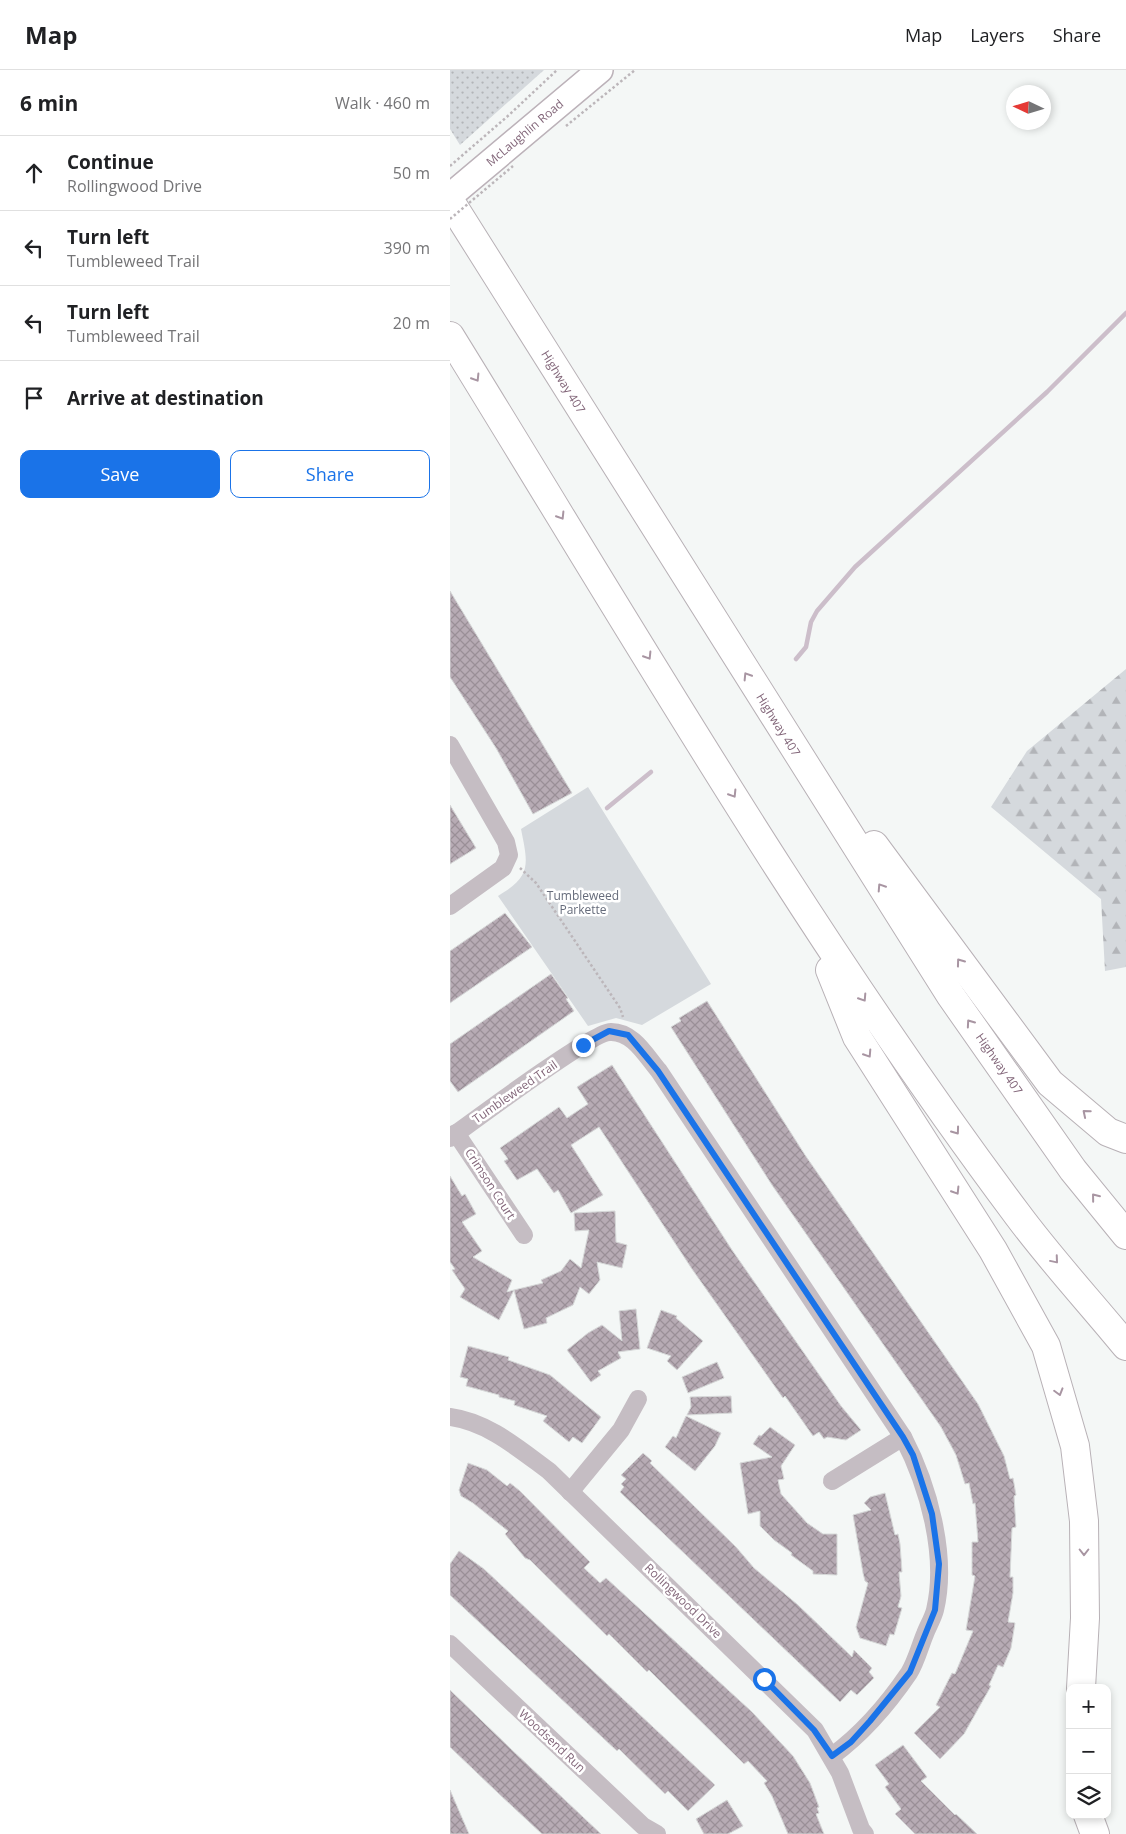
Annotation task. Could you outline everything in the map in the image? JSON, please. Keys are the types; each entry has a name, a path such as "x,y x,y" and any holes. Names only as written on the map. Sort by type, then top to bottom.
{"highway":[{"name":"Highway 407","path":"450,201 804,766 951,996 1073,1170 1126,1235"},
{"path":"450,336 807,913 879,1022 1018,1217 1126,1346"},
{"path":"804,766 848,810 1050,1083 1108,1132 1126,1139"},
{"path":"807,913 857,1037 988,1242 1046,1346 1075,1446 1084,1521 1085,1618 1081,1684"},
{"path":"1089,1819 1094,1834"}],"street":[{"name":"McLaughlin Road","path":"450,196 506,161 600,70"},
{"path":"450,745 506,842 509,855 503,868 450,906"},
{"name":"Tumbleweed Trail","path":"453,1136 583,1045 609,1031 628,1035"},
{"path":"628,1035 658,1071 903,1437 913,1455 932,1514 939,1564 935,1610 910,1672 851,1742 832,1756"},
{"name":"Crimson Court","path":"453,1136 524,1235"},
{"path":"570,1492 621,1430 638,1399"},
{"name":"Rollingwood Drive","path":"450,1417 465,1419 504,1438 549,1470 814,1730 832,1756 861,1829 865,1834"},
{"path":"832,1481 903,1437"},
{"name":"Woodsend Run","path":"450,1644 643,1826 657,1834"}],"path":[{"path":"450,166 557,70"},
{"path":"450,220 506,161"},
{"path":"509,855 536,883 620,1008 628,1035"}],"green space":[{"path":"450,70 544,70 460,145 450,129"},
{"path":"1126,669 1126,967 1105,971 1101,899 991,807 1027,751"},
{"name":"Tumbleweed Parkette","path":"588,787 711,984 642,1025 616,1018 588,1026 498,896 517,882 525,868 526,860 521,829"}],"building":[{"path":"450,591 572,793 533,814 496,748 450,677"},
{"path":"450,805 476,848 450,864"},
{"path":"505,913 532,947 450,1003 450,951"},
{"path":"551,974 568,998 566,999 574,1011 458,1092 450,1081 450,1044"},
{"path":"707,1001 805,1155 978,1404 1004,1456 1010,1479 1013,1478 1016,1495 1014,1496 1016,1527 1012,1528 1010,1577 1013,1577 1013,1593 1008,1622 1015,1623 1011,1648 1003,1667 998,1665 989,1685 991,1686 964,1734 940,1759 914,1733 940,1707 936,1705 952,1673 955,1674 973,1631 966,1630 975,1576 972,1575 972,1542 978,1542 975,1503 973,1504 969,1483 965,1484 956,1455 941,1427 772,1185 671,1027 681,1021 679,1018"},
{"path":"612,1065 732,1250 841,1406 861,1430 846,1440 827,1437 824,1439 819,1432 813,1436 785,1396 783,1398 692,1269 599,1127 571,1145 603,1195 571,1213 558,1190 554,1193 537,1169 517,1180 504,1161 508,1159 500,1148 559,1107 567,1118 588,1104 577,1087"},
{"path":"450,1176 462,1196 465,1194 476,1214 462,1222 482,1251 473,1257 512,1280 507,1292 514,1290 499,1320 460,1297 465,1289 452,1270 455,1269 450,1262"},
{"path":"615,1211 616,1242 627,1245 622,1268 597,1262 600,1280 589,1294 580,1287 573,1305 546,1318 547,1323 524,1329 514,1290 543,1283 541,1280 561,1271 570,1259 581,1268 589,1230 575,1231 574,1213"},
{"path":"636,1309 640,1349 618,1352 621,1358 598,1371 601,1375 591,1382 567,1350 588,1333 602,1325 622,1341 619,1311"},
{"path":"661,1310 677,1316 676,1318 703,1341 677,1370 667,1361 671,1356 647,1348"},
{"path":"468,1346 509,1357 508,1360 550,1375 601,1417 582,1443 573,1437 569,1442 543,1421 547,1416 514,1405 515,1401 499,1397 499,1395 466,1386 468,1379 460,1377"},
{"path":"717,1362 724,1378 688,1393 682,1377"},
{"path":"731,1396 732,1413 687,1415 691,1407 690,1397"},
{"path":"686,1416 721,1433 715,1446 695,1471 665,1447 673,1436 676,1438"},
{"path":"770,1427 795,1445 781,1466 784,1479 778,1480 781,1494 807,1523 823,1534 837,1534 837,1575 813,1574 813,1571 791,1555 792,1553 774,1540 760,1526 760,1511 748,1514 740,1463 772,1457 753,1444 759,1435 761,1436"},
{"path":"643,1453 652,1461 650,1463 736,1547 754,1568 798,1605 852,1657 854,1650 872,1668 869,1672 874,1678 857,1695 851,1690 840,1702 620,1492 624,1487 621,1484 626,1479 621,1475"},
{"path":"468,1463 487,1470 507,1486 510,1483 520,1491 590,1562 584,1568 600,1583 606,1578 752,1712 793,1756 810,1783 819,1807 817,1808 819,1813 816,1814 824,1834 788,1834 772,1796 764,1783 767,1781 748,1761 744,1764 649,1670 647,1672 609,1634 607,1636 530,1560 525,1558 505,1534 508,1531 473,1503 461,1496 459,1490"},
{"path":"885,1493 895,1535 898,1534 902,1572 899,1572 901,1596 898,1607 902,1608 894,1635 890,1634 886,1646 860,1638 856,1627 868,1583 865,1581 863,1573 853,1515 871,1510 864,1503 870,1497"},
{"path":"459,1551 484,1569 715,1785 688,1811 668,1791 665,1794 619,1749 617,1751 450,1595 450,1564"},
{"path":"450,1690 601,1834 542,1834 497,1792 450,1747"},
{"path":"903,1745 927,1777 921,1781 977,1834 915,1834 895,1814 901,1809 885,1787 889,1784 875,1765"},
{"path":"450,1790 469,1834 450,1834"},
{"path":"727,1800 743,1826 728,1834 704,1834 696,1819"}],"waterway":[{"path":"796,659 806,647 811,622 817,611 855,567 1047,392 1126,313"},
{"path":"607,808 651,772"}],"route":[{"path":"583,1045 609,1031 628,1035 658,1071 880,1399 913,1455 932,1514 939,1564 935,1610 910,1672 851,1742 832,1756 814,1730 764,1679"}]}
